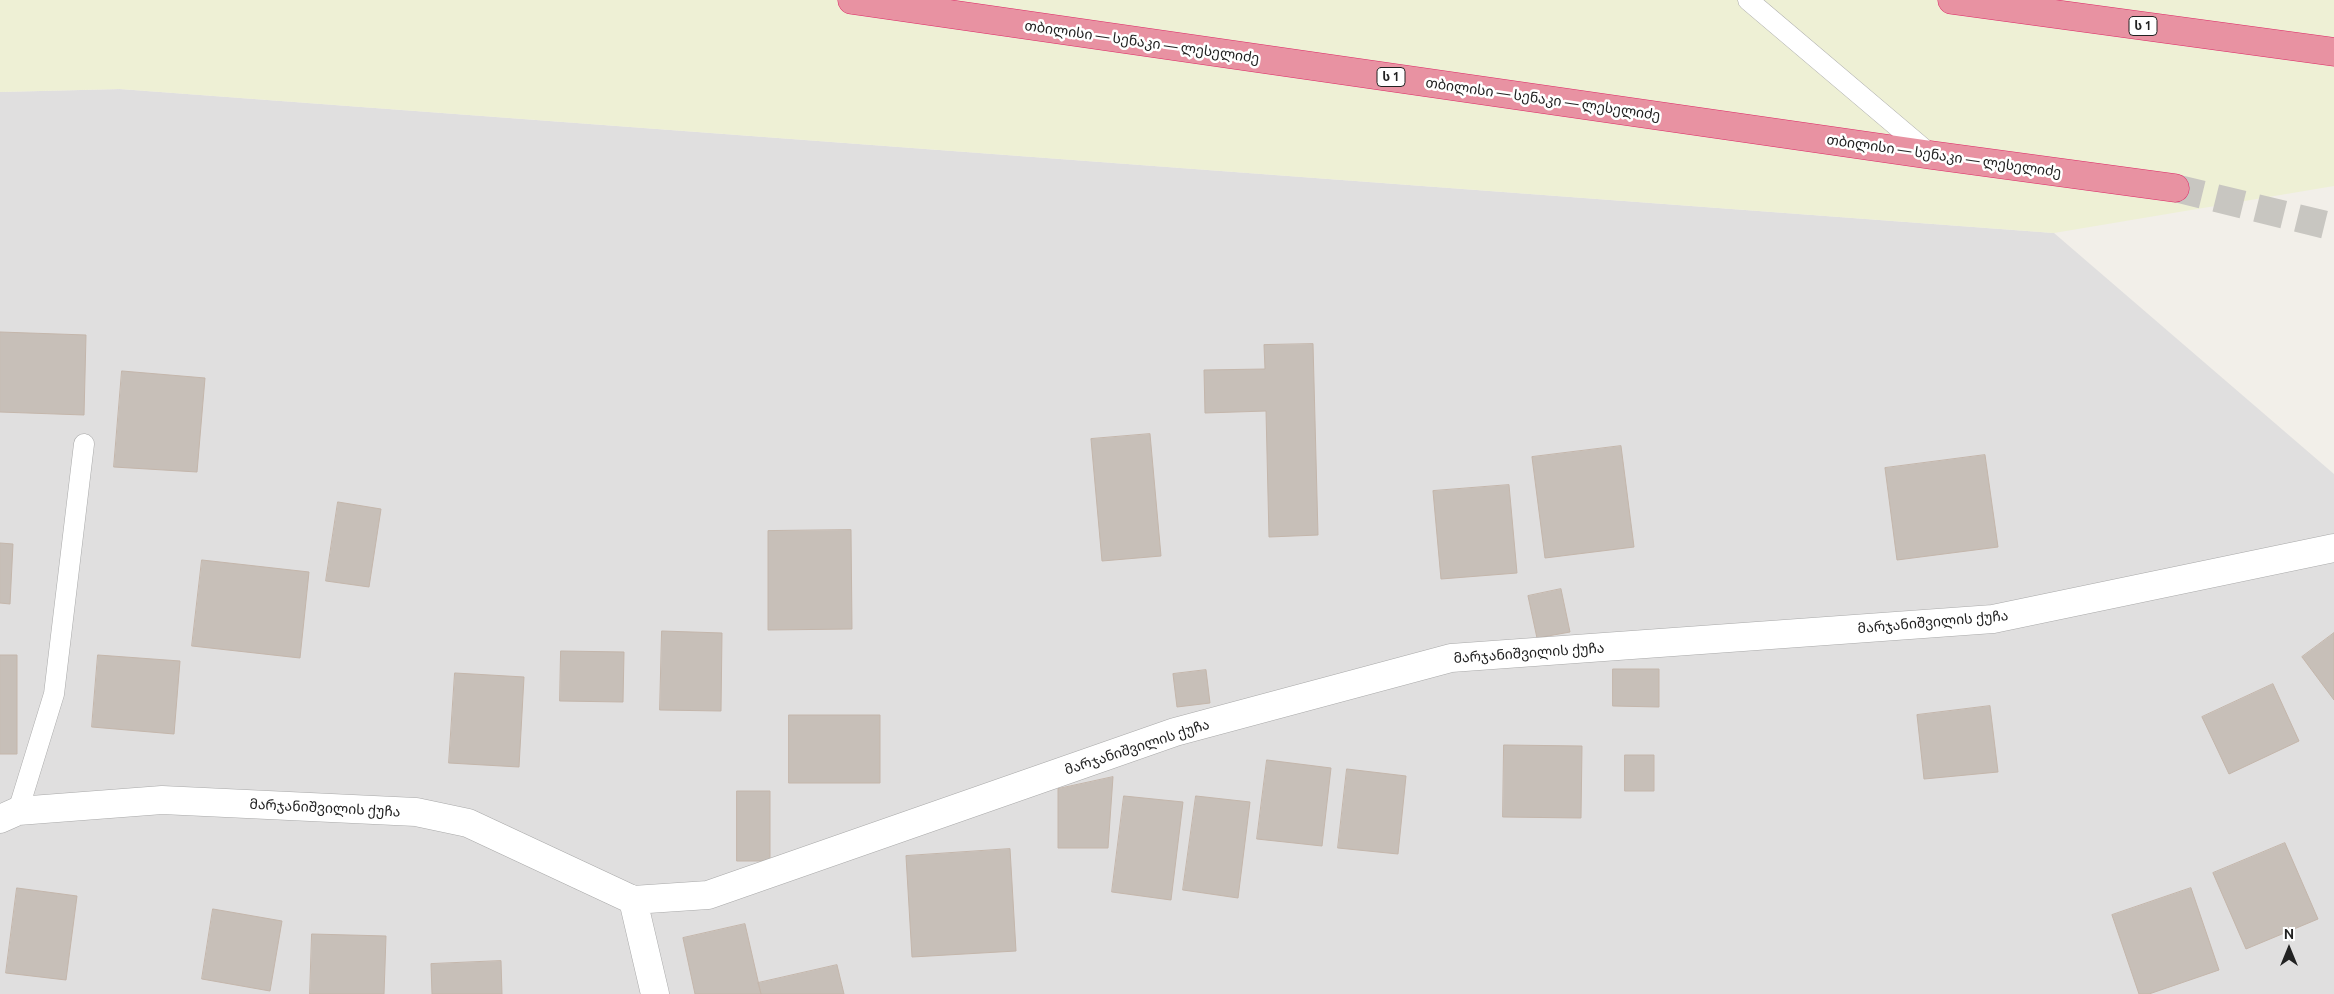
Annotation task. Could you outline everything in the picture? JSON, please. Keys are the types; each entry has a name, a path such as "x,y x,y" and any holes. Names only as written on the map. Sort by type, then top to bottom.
{"highway":[{"name":"თბილისი — სენაკი — ლესელიძე","path":"852,0 1931,155 2175,188"},
{"name":"ს 1","path":"1952,0 2334,52"}],"street":[{"name":"მარჯანიშვილის ქუჩა","path":"9,815 162,800 416,812 468,823 633,900 708,895 1175,732 1450,658 1993,619 2334,548"},
{"path":"633,900 656,994"}],"lane":[{"path":"1748,0 1931,155"},
{"path":"9,815 54,694 84,444"}],"shaded area":[{"path":"120,89 2054,233 2334,474 2334,994 0,994 0,92"}],"green space":[{"path":"0,0 2334,0 2334,186 2054,233 120,89 0,92"}],"building":[{"path":"0,332 86,335 84,415 0,412"},
{"path":"1313,344 1318,535 1269,537 1266,411 1205,413 1204,370 1265,369 1264,345"},
{"path":"122,371 205,378 197,472 114,467"},
{"path":"1150,434 1161,556 1102,561 1091,439"},
{"path":"1621,446 1634,547 1545,558 1532,457"},
{"path":"1985,455 1998,547 1897,560 1885,468"},
{"path":"1509,485 1517,573 1441,579 1433,491"},
{"path":"338,502 381,509 369,587 326,581"},
{"path":"851,530 852,629 768,630 768,531"},
{"path":"0,543 13,544 10,604 0,603"},
{"path":"202,560 309,572 300,658 192,646"},
{"path":"1561,589 1570,632 1537,638 1528,596"},
{"path":"662,631 722,633 721,711 660,710"},
{"path":"2334,633 2334,700 2302,657"},
{"path":"561,651 624,652 623,702 560,701"},
{"path":"0,655 17,655 17,754 0,754"},
{"path":"98,655 180,661 174,734 92,727"},
{"path":"1613,669 1659,669 1659,707 1613,706"},
{"path":"1206,670 1210,703 1177,707 1173,674"},
{"path":"455,673 524,677 519,767 449,763"},
{"path":"2273,684 2299,741 2229,774 2202,717"},
{"path":"1990,706 1998,772 1924,779 1917,715"},
{"path":"789,715 880,715 880,783 789,783"},
{"path":"1504,745 1582,746 1581,818 1503,817"},
{"path":"1625,755 1654,755 1654,791 1625,791"},
{"path":"1267,760 1331,768 1322,846 1257,839"},
{"path":"1347,769 1406,776 1398,854 1338,848"},
{"path":"1113,777 1108,848 1058,848 1058,789"},
{"path":"737,791 770,791 770,861 737,861"},
{"path":"1124,796 1183,802 1171,900 1112,892"},
{"path":"1196,796 1250,802 1238,898 1183,890"},
{"path":"2285,843 2318,919 2246,949 2213,873"},
{"path":"1010,849 1016,951 912,957 906,856"},
{"path":"17,888 77,896 66,980 6,973"},
{"path":"2191,888 2219,970 2149,994 2139,994 2112,915"},
{"path":"213,909 282,921 270,991 202,979"},
{"path":"745,924 761,994 695,994 683,938"},
{"path":"312,934 386,936 384,994 310,994"},
{"path":"501,961 502,994 432,994 431,964"},
{"path":"837,965 844,994 761,994 758,983"}],"tunnel":[{"path":"2175,188 2334,227"}]}
